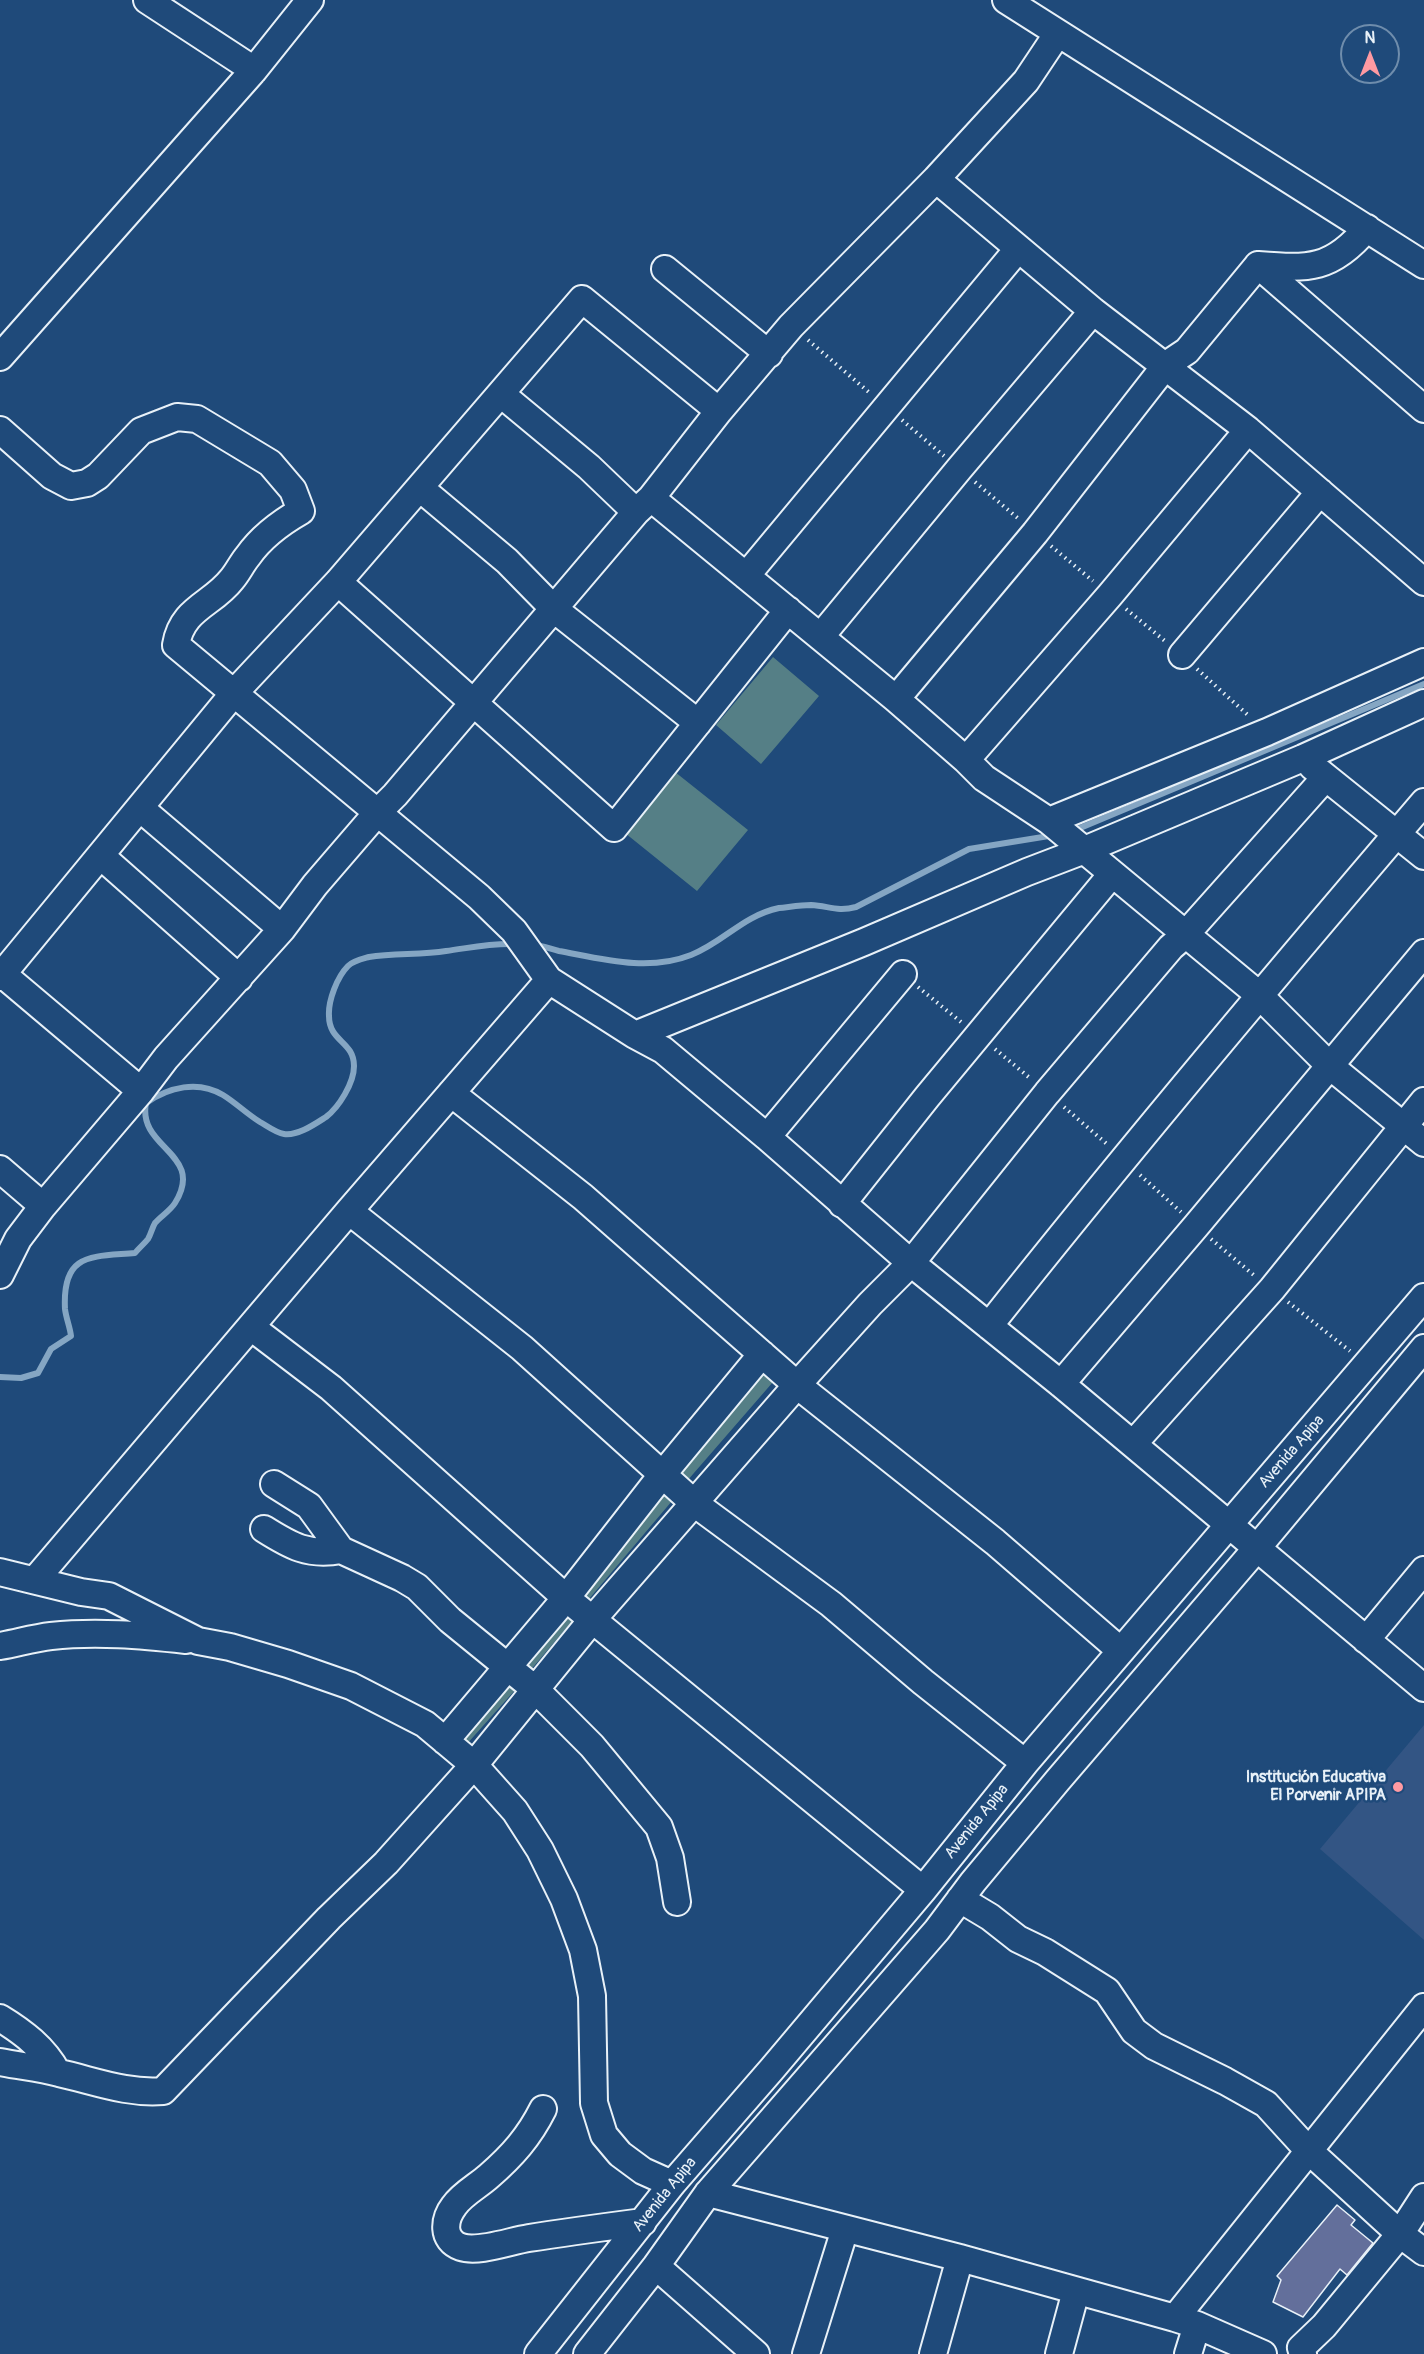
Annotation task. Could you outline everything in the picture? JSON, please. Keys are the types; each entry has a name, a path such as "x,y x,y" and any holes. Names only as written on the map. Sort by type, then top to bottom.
{"street":[{"path":"147,0 254,70"},
{"path":"0,357 254,70 310,0"},
{"path":"1009,1 1424,265"},
{"path":"0,1275 18,1239 43,1206 141,1091 166,1058 282,929 315,885 643,505 718,411 791,326 936,179 1026,81 1058,33"},
{"path":"936,179 1093,312 1166,365 1248,430 1424,582"},
{"path":"1258,265 1308,267 1316,265 1345,251 1367,228"},
{"path":"746,576 1018,249"},
{"path":"896,699 1035,532 1166,365 1187,351 1258,265"},
{"path":"1258,265 1424,409"},
{"path":"665,269 769,354"},
{"path":"141,1091 1,974 234,693 338,582 582,299 718,411"},
{"path":"820,636 1093,312"},
{"path":"501,394 589,467 746,576 788,610 896,699 984,778 1048,821 1258,994 1330,1066 1424,1143"},
{"path":"0,430 52,476 71,486 87,483 98,476 141,430 177,417 197,419 270,463 293,490 301,511 280,523 259,542 232,580 186,619 179,630 176,645 479,897 507,924 549,980 635,1035 663,1050 911,1263 1061,1384 1424,1688"},
{"path":"966,760 1110,595 1248,430"},
{"path":"420,488 507,561 554,609 698,723"},
{"path":"1182,655 1320,492"},
{"path":"338,582 614,828 788,610"},
{"path":"1048,821 1267,732 1424,662"},
{"path":"635,1035 1082,851 1303,758 1424,703"},
{"path":"1303,758 1424,856"},
{"path":"0,2062 57,2072 141,2093 163,2091 386,1863 474,1765 592,1620 797,1385 870,1304 911,1263 1047,1093 1171,947 1185,935 1325,778"},
{"path":"989,1326 1258,994 1424,802"},
{"path":"140,808 282,929"},
{"path":"101,856 239,978"},
{"path":"842,1204 927,1097 1112,874"},
{"path":"1061,1384 1424,953"},
{"path":"767,1137 903,974"},
{"path":"35,1580 549,980"},
{"path":"451,1093 583,1197 797,1385 995,1542 1121,1651"},
{"path":"1133,1444 1272,1289 1424,1101"},
{"path":"0,1169 43,1206"},
{"path":"349,1211 522,1348 694,1503 831,1604 923,1682 1025,1763"},
{"name":"Avenida Apipa","path":"538,2354 672,2184 923,1890 1025,1763 1424,1297"},
{"path":"251,1327 331,1388 592,1620 923,1890"},
{"name":"Avenida Apipa","path":"587,2354 656,2266 708,2193 937,1930 1058,1780 1257,1548 1424,1348"},
{"path":"445,1740 566,1598 662,1475 762,1354"},
{"path":"273,1484 309,1506 341,1550 417,1587 450,1620 536,1690 592,1746 659,1827 670,1858 677,1902"},
{"path":"264,1529 290,1545 309,1551 322,1553 341,1550"},
{"path":"1366,1640 1424,1570"},
{"path":"0,1572 81,1593 109,1596 198,1641"},
{"path":"0,1646 50,1636 93,1634 126,1634 198,1641 269,1659 351,1686 425,1724 445,1740 474,1765 514,1812 540,1850 564,1899 583,1950 591,1996 594,2103 604,2135 620,2154 642,2171 672,2184"},
{"path":"960,1899 990,1917 1018,1939 1045,1952 1107,1991 1134,2031 1154,2046 1266,2104 1308,2150 1400,2234 1424,2252"},
{"path":"1188,2354 1186,2322 1308,2150 1424,2007"},
{"path":"0,2018 33,2042 48,2057 57,2072"},
{"path":"543,2109 530,2135 489,2176 455,2203 447,2216 445,2229 450,2239 460,2247 476,2249 519,2240 642,2222"},
{"path":"708,2193 960,2258 1186,2322 1263,2354"},
{"path":"1303,2354 1301,2348 1324,2326 1400,2234 1424,2197"},
{"path":"806,2354 844,2229"},
{"path":"933,2354 960,2258"},
{"path":"656,2266 756,2354"},
{"path":"1059,2354 1076,2291"}],"shaded area":[{"name":"Institución Educativa El Porvenir APIPA","path":"1424,1725 1424,1940 1320,1849"}],"green space":[{"path":"773,657 819,696 761,764 716,725"},
{"path":"670,768 748,830 697,891 620,829"},
{"path":"764,1374 773,1382 687,1481 678,1473"},
{"path":"665,1495 672,1501 589,1599 581,1593"},
{"path":"567,1613 574,1619 529,1672 523,1667"},
{"path":"509,1683 516,1689 466,1745 459,1738"}],"building":[{"path":"1337,2205 1355,2220 1351,2225 1373,2243 1347,2275 1340,2269 1303,2317 1273,2302 1281,2280 1277,2276"}],"waterway":[{"path":"1073,831 1424,684"},
{"path":"533,945 625,962 658,963 675,960 703,950 744,923 766,912 807,905 838,909 856,907 969,849 1055,835"},
{"path":"0,1377 21,1378 38,1373 51,1349 71,1336 65,1309 65,1290 74,1267 93,1257 135,1253 148,1239 155,1223 175,1203 182,1186 182,1173 177,1162 151,1131 146,1118 146,1103 174,1089 204,1088 223,1095 255,1119 278,1132 289,1134 301,1131 331,1113 345,1094 353,1073 353,1058 333,1031 329,1016 334,990 340,976 348,966 355,961 369,957 514,944"}],"place":[{"name":"Institución Educativa El Porvenir APIPA","path":"1398,1787"}]}
